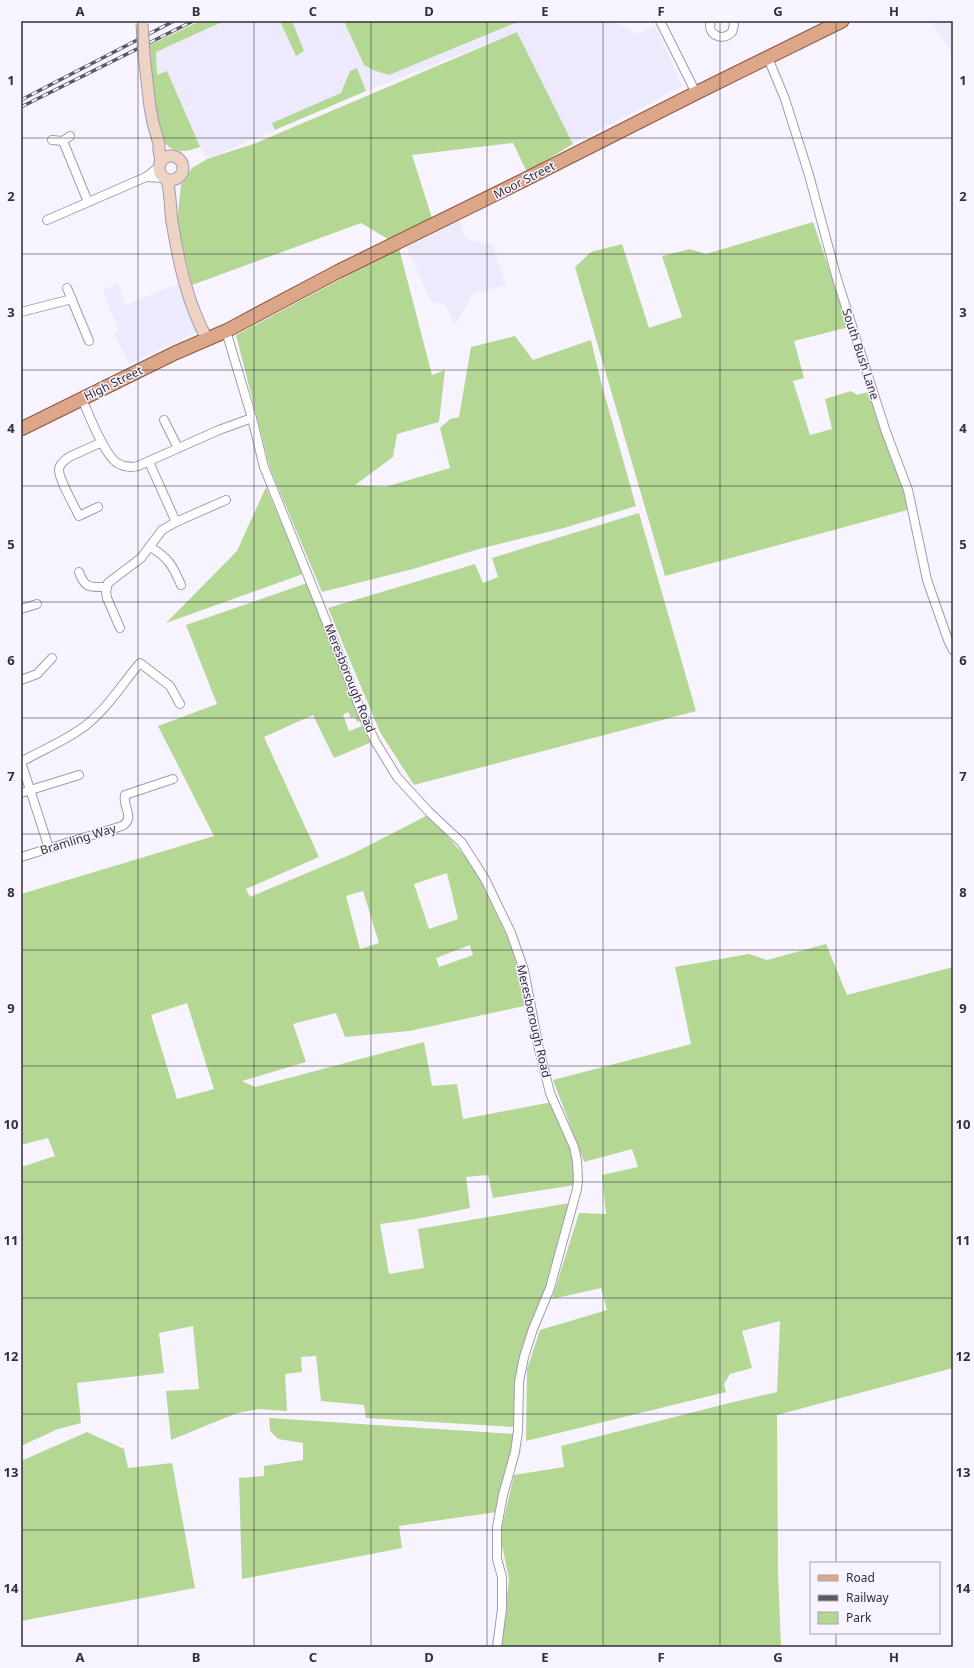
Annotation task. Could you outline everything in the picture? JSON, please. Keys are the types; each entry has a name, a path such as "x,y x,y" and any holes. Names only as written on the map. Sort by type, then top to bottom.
{"main road":[{"name":"Moor Street","path":"207,339 337,272 842,21"},
{"name":"High Street","path":"21,429 207,339"}],"street":[{"path":"660,21 696,93"},
{"path":"711,21 710,25 712,32 719,37 724,37 732,32 734,25 733,21"},
{"path":"142,22 144,55 153,123 163,162 160,173 166,179 172,200 172,221 188,298 196,319 207,339"},
{"name":"South Bush Lane","path":"768,58 785,99 809,175 837,279 886,432 908,490 928,580 948,640 953,650"},
{"path":"52,140 63,141 70,136"},
{"path":"63,141 88,202"},
{"path":"47,220 146,177 163,162 177,158 182,163 183,169 172,200"},
{"path":"146,177 175,180 180,176"},
{"path":"67,288 89,341"},
{"path":"21,312 72,299"},
{"name":"Meresborough Road","path":"226,330 252,418 264,467 319,602 352,690 375,741 397,777 428,812 462,843 485,879 511,934 524,970 550,1093 574,1147 577,1161 578,1180 576,1195 550,1288 524,1357 519,1382 518,1430 515,1452 503,1495 497,1527 497,1559 502,1577 502,1609 497,1647"},
{"path":"82,399 110,456 123,466 133,467 149,462 240,421 252,418"},
{"path":"164,420 178,448"},
{"path":"98,507 79,516 60,476 60,467 69,457 102,442"},
{"path":"149,462 176,522"},
{"path":"120,628 107,598 106,587 110,580 141,558 162,530 176,522 226,500"},
{"path":"150,547 169,562 181,584"},
{"path":"79,572 82,582 90,587 106,587"},
{"path":"21,609 37,604"},
{"path":"21,680 37,674 52,658"},
{"path":"49,848 21,762 65,739 86,725 109,703 140,663 170,686 180,704"},
{"path":"21,793 79,775"},
{"name":"Bramling Way","path":"21,857 126,824 129,818 124,802 124,796 126,793 172,779"}],"shaded area":[{"path":"224,21 613,21 637,34 656,26 682,86 573,144 517,32 366,91 207,159 200,147 188,151 178,151 169,147 157,75 156,52"},
{"path":"931,21 953,21 953,54"},
{"path":"459,220 466,239 493,245 506,285 473,294 455,325 444,304 431,302 406,246"},
{"path":"182,282 197,332 129,364 114,333 119,331 103,291 117,283 126,305"}],"green space":[{"path":"200,21 224,21 156,52 157,75 167,71 200,147 180,151 172,149 168,146 158,128 152,100 146,47"},
{"path":"280,21 292,21 304,51 296,56"},
{"path":"344,21 520,21 389,75 373,70 364,65"},
{"path":"517,32 573,144 527,172 513,143 412,155 432,218 388,239 361,223 192,285 177,222 181,185 192,168 207,159 256,143"},
{"path":"357,68 366,91 275,130 272,123 341,93 350,71"},
{"path":"813,222 849,327 794,341 804,378 793,381 810,435 832,429 825,399 851,391 857,395 872,391 911,509 665,576 575,267 591,252 622,244 649,328 682,317 662,256 690,249 706,254"},
{"path":"399,248 432,375 445,370 439,422 397,434 393,457 355,485 385,487 450,468 440,428 450,419 459,417 471,347 515,336 533,360 591,340 601,382 636,506 564,528 479,549 413,569 322,592 270,468 236,335"},
{"path":"266,487 303,574 166,623 237,551"},
{"path":"639,513 696,711 414,785 380,732 328,608 475,564 483,583 498,577 492,558"},
{"path":"307,583 351,698 372,742 334,758 313,715 264,737 319,857 246,889 250,897 352,854 428,815 473,865 510,943 529,1005 409,1031 345,1037 336,1013 293,1024 306,1062 242,1081 255,1087 424,1042 432,1086 457,1084 463,1119 552,1102 574,1159 575,1185 493,1198 488,1175 466,1177 470,1208 416,1219 380,1224 389,1274 424,1268 418,1229 570,1203 542,1301 520,1356 513,1427 366,1418 364,1405 321,1401 316,1356 301,1357 302,1372 285,1374 287,1411 258,1409 237,1413 171,1440 166,1391 199,1389 193,1326 159,1333 164,1373 77,1383 81,1423 58,1429 21,1446 21,1167 55,1156 48,1138 21,1145 21,894 214,836 158,726 217,704 186,625","holes":["348,712 351,718 355,717 357,722 360,721 362,726 349,731 343,715","447,873 458,919 429,929 414,884","363,891 379,943 360,949 346,896","470,945 473,955 439,967 436,958","187,1003 214,1089 177,1099 151,1015"]},
{"path":"826,944 847,995 953,967 953,1368 777,1415 778,1573 781,1647 501,1647 509,1579 500,1536 514,1475 564,1467 561,1446 777,1392 780,1321 742,1331 752,1368 730,1374 724,1384 726,1392 526,1441 527,1369 540,1330 607,1310 601,1288 552,1299 579,1213 606,1214 602,1175 638,1167 632,1149 584,1162 553,1080 691,1044 675,967 749,954 767,960"},
{"path":"269,1418 514,1434 512,1450 497,1512 399,1526 402,1548 242,1579 239,1478 264,1476 264,1466 303,1460 303,1443 278,1439 270,1431"},
{"path":"87,1432 124,1449 128,1468 172,1463 195,1588 21,1621 21,1461"}],"railway":[{"path":"21,100 174,21"},
{"path":"21,107 193,21"}]}
